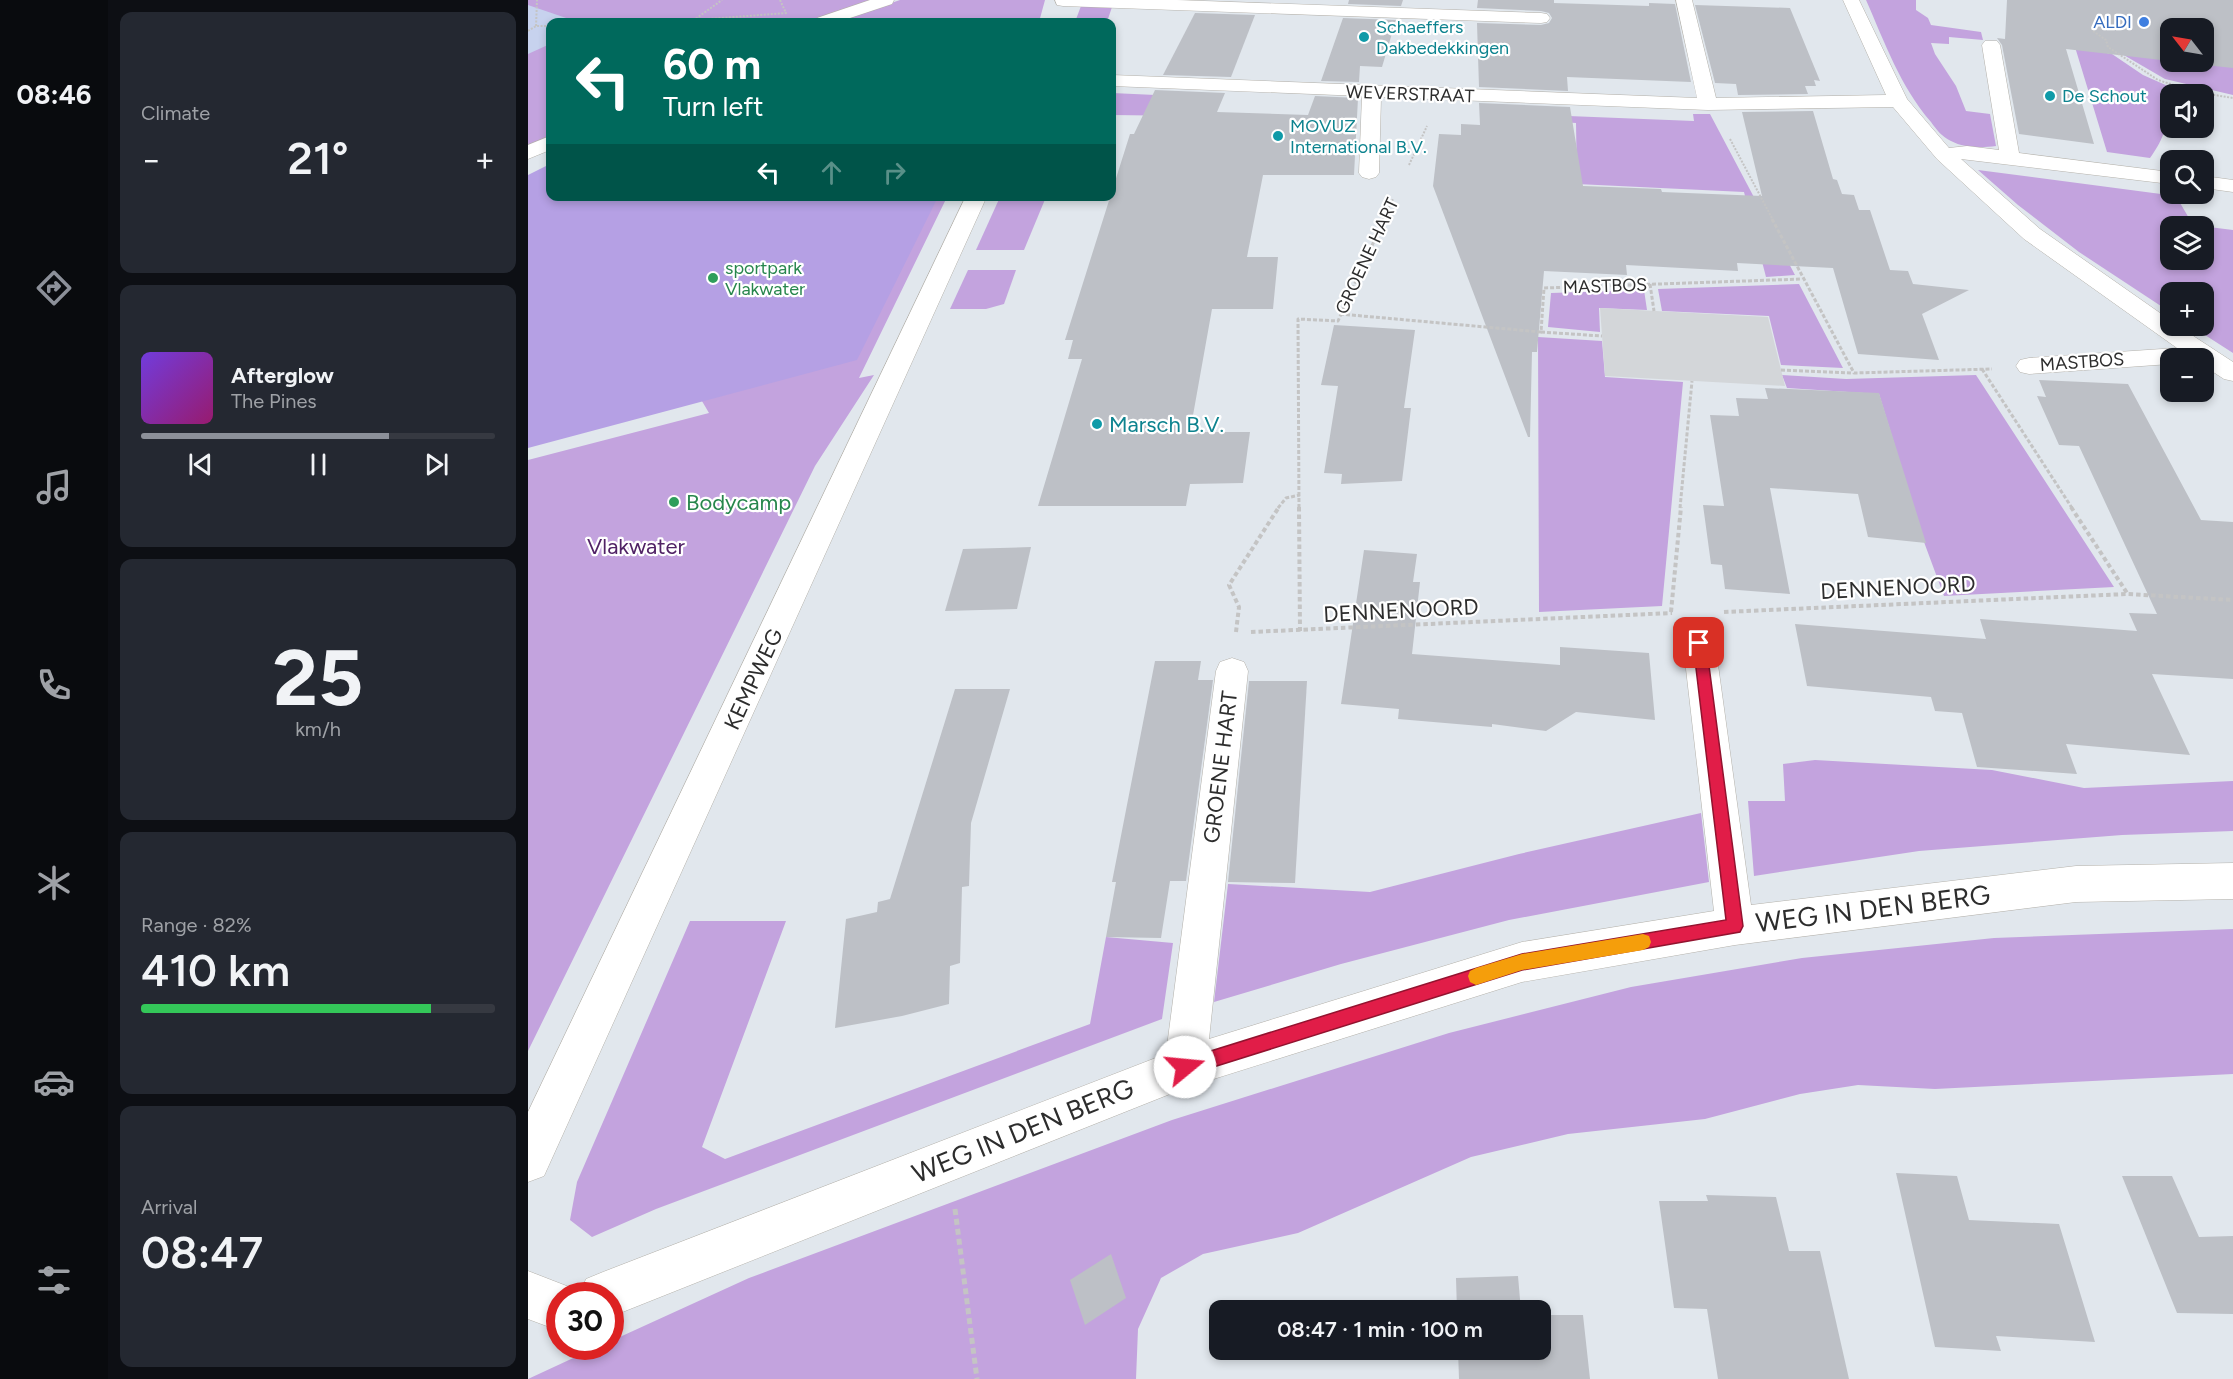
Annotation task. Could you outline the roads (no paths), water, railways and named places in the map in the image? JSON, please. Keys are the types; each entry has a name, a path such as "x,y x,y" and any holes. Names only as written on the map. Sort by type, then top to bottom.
{"street":[{"path":"834,18 886,0"},
{"path":"1684,0 1710,104"},
{"path":"1851,0 1898,101 1944,155 2032,234 2194,348"},
{"path":"1062,4 1541,18"},
{"path":"1991,45 2010,158"},
{"name":"WEVERSTRAAT","path":"1116,81 1710,104 1898,101"},
{"path":"1369,173 1372,92"},
{"path":"528,153 546,144"},
{"path":"1944,155 1967,152 2160,177"},
{"path":"2214,183 2233,186"},
{"name":"KEMPWEG","path":"528,1160 975,201"},
{"name":"MASTBOS","path":"2029,366 2160,357"},
{"path":"2214,361 2233,373"},
{"path":"1699,643 1735,926"},
{"name":"GROENE HART","path":"1185,1067 1232,671"},
{"name":"WEG IN DEN BERG","path":"624,1288 1185,1067 1522,962 1735,926 2076,884 2233,881"},
{"path":"528,1295 546,1302"}],"place":[{"name":"ALDI","path":"2144,22"},
{"name":"Schaeffers Dakbedekkingen","path":"1364,37"},
{"name":"De Schout","path":"2050,96"},
{"name":"MOVUZ International B.V.","path":"1278,136"},
{"name":"sportpark Vlakwater","path":"713,278"},
{"name":"Marsch B.V.","path":"1097,424"},
{"name":"Bodycamp","path":"674,502"}],"park label":[{"name":"Vlakwater","path":"636,546"}]}
